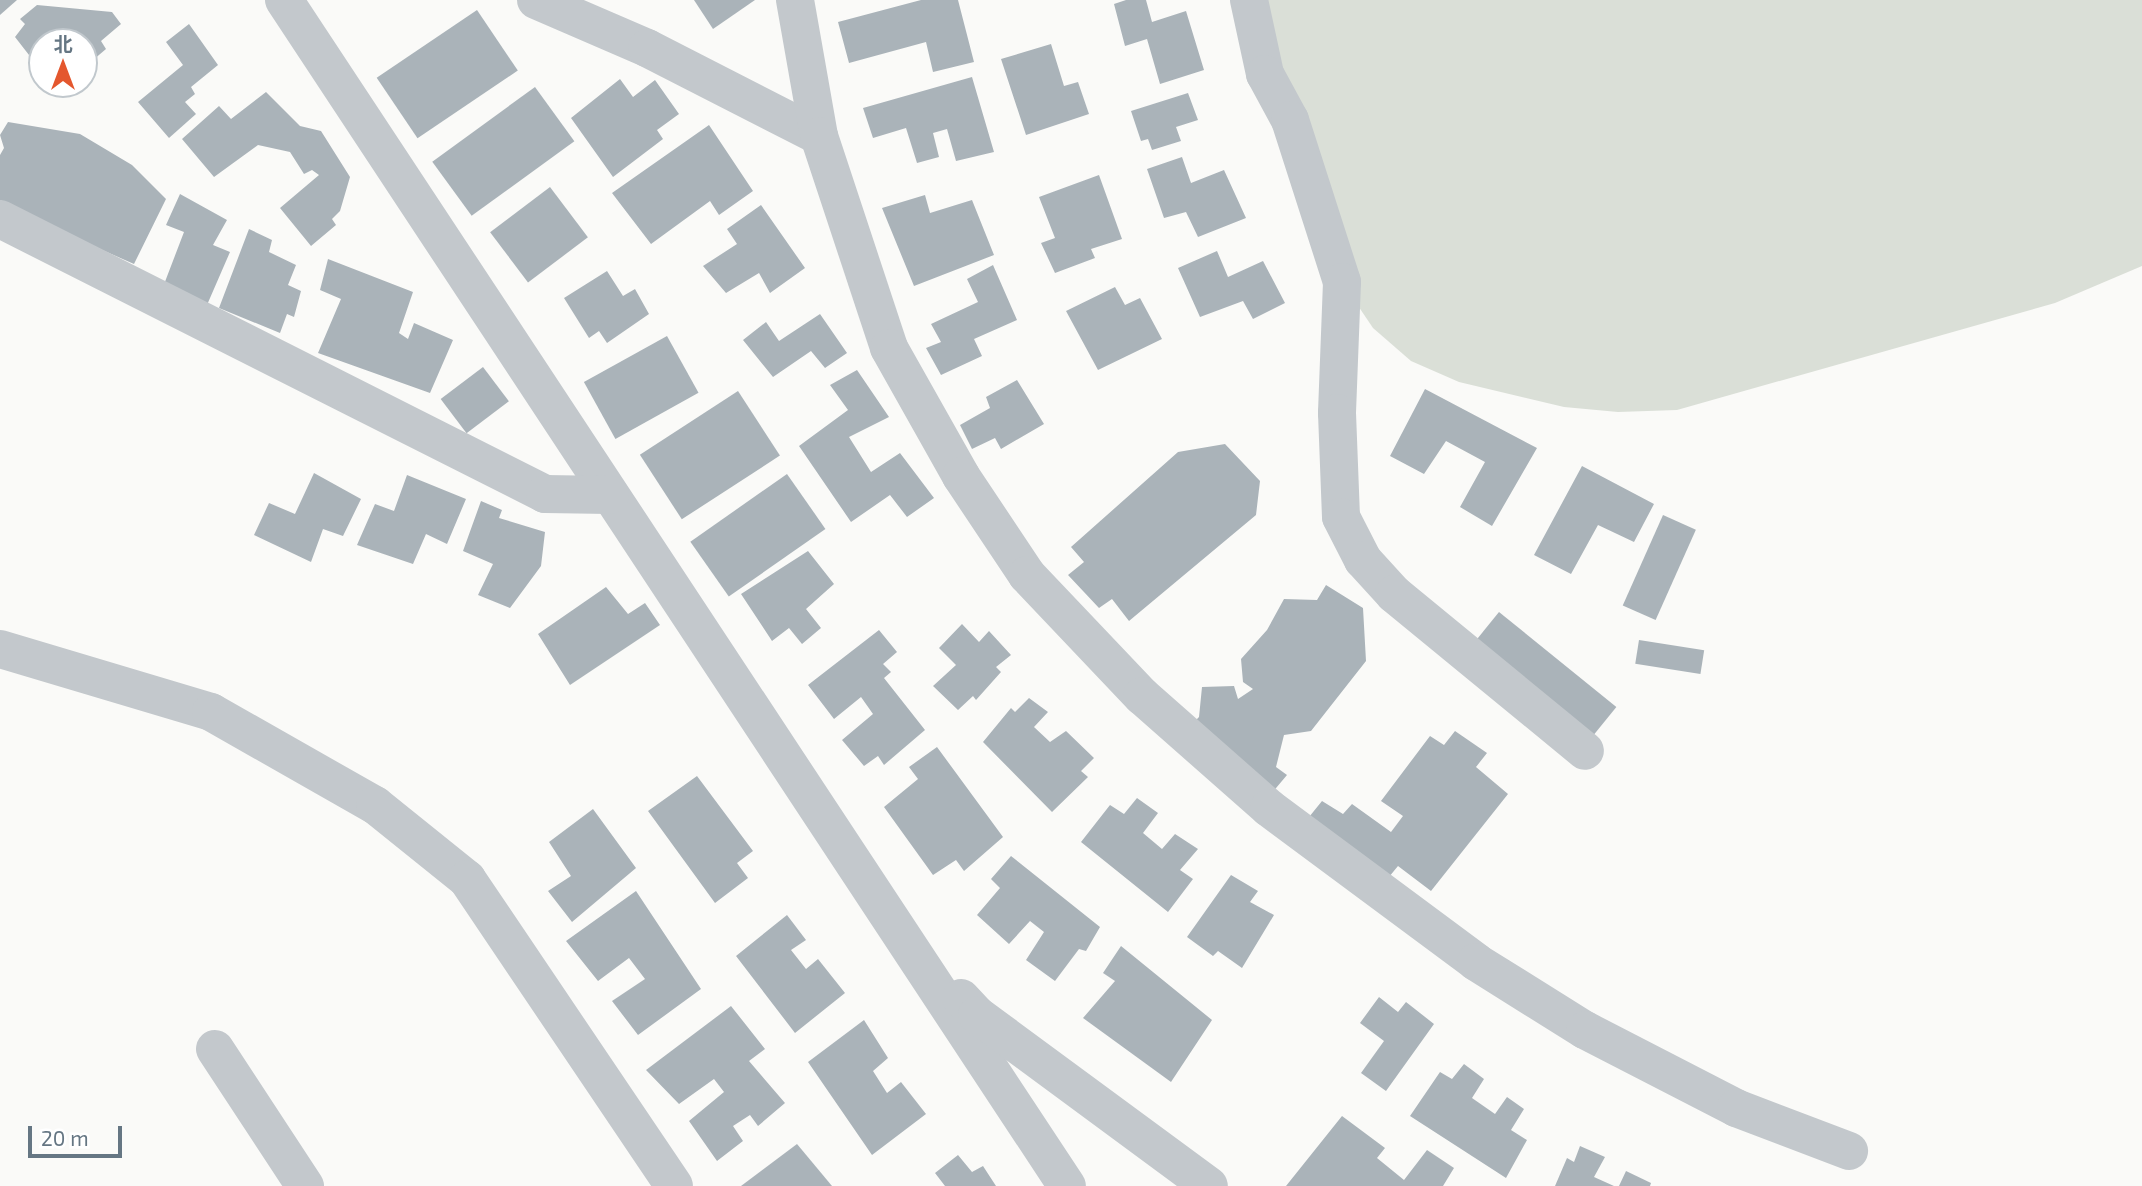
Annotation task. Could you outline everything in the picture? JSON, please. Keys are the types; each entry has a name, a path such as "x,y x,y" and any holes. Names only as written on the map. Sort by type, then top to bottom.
{"street":[{"path":"284,0 610,495 912,946 1067,1186"},
{"path":"536,0 647,47 820,136"},
{"path":"795,0 820,136 889,348 961,476 1027,575 1142,696 1269,808 1476,962 1585,1030 1736,1108 1849,1151"},
{"path":"1249,0 1265,74 1290,120 1342,282 1337,413 1341,517 1363,560 1394,594 1585,751"},
{"path":"0,219 545,494 610,495"},
{"path":"0,649 211,712 395,821 467,879 674,1186"},
{"path":"912,946 977,1015 1209,1186"},
{"path":"215,1049 305,1186"}],"shaded area":[{"path":"1264,0 2142,0 2142,266 2055,303 1677,410 1618,412 1564,407 1459,382 1411,361 1373,328 1342,282"}],"building":[{"path":"0,0 17,0 0,15"},
{"path":"694,0 755,0 713,29"},
{"path":"921,0 958,0 974,62 933,72 926,42 849,63 838,22"},
{"path":"1126,0 1146,0 1152,22 1186,11 1204,70 1160,84 1147,39 1125,46 1114,4"},
{"path":"37,5 112,12 121,24 101,41 106,49 98,56 98,28 28,28 28,54 15,37 25,24 20,19"},
{"path":"477,10 518,71 418,138 377,78"},
{"path":"189,24 218,65 191,87 195,94 185,102 196,114 169,138 138,102 183,65 166,42"},
{"path":"1051,44 1064,86 1078,82 1089,114 1026,135 1001,59"},
{"path":"972,77 994,152 956,161 947,129 933,133 939,157 917,163 906,128 873,138 863,108"},
{"path":"620,79 633,97 655,80 679,114 657,130 663,139 613,177 571,118"},
{"path":"535,87 574,141 472,216 432,162"},
{"path":"266,92 300,126 321,131 350,177 340,211 332,219 336,225 311,246 280,208 319,175 312,170 304,174 290,152 258,145 214,177 182,139 219,106 231,119"},
{"path":"1188,93 1198,120 1176,127 1181,141 1152,150 1148,139 1141,141 1131,111"},
{"path":"8,122 80,134 132,165 166,199 134,264 0,205 0,155 4,148 0,135"},
{"path":"709,125 753,191 719,215 710,201 651,244 612,193"},
{"path":"1182,157 1191,183 1224,170 1246,218 1198,237 1186,212 1164,218 1147,169"},
{"path":"1099,175 1122,239 1091,249 1095,258 1055,273 1041,243 1055,238 1039,197"},
{"path":"550,187 588,237 528,282 490,232"},
{"path":"180,194 227,220 213,245 230,252 207,305 163,287 184,232 166,225"},
{"path":"925,195 930,213 972,200 994,255 914,286 882,208"},
{"path":"761,205 805,268 770,293 759,273 726,293 703,266 737,244 727,229"},
{"path":"249,229 272,240 269,252 296,265 288,285 301,291 294,317 287,314 280,333 219,308"},
{"path":"1217,251 1228,277 1263,261 1285,303 1253,319 1243,301 1200,317 1178,268"},
{"path":"328,259 413,292 399,333 408,339 414,323 453,340 430,393 318,353 341,299 320,290"},
{"path":"993,265 1017,320 974,339 982,356 941,375 926,348 941,342 931,324 978,302 967,279"},
{"path":"607,271 623,296 635,289 649,314 607,343 599,331 589,338 564,298"},
{"path":"1115,287 1125,305 1140,298 1162,339 1098,370 1066,311"},
{"path":"820,314 847,353 825,368 811,351 773,377 743,340 766,322 779,341"},
{"path":"667,336 699,393 615,439 584,382"},
{"path":"483,367 509,401 467,433 441,399"},
{"path":"857,370 889,417 849,437 871,472 900,453 934,498 907,517 890,495 851,522 799,446 848,410 830,385"},
{"path":"1017,380 1044,424 1001,449 995,438 972,449 960,425 990,408 986,397"},
{"path":"1425,389 1537,448 1492,526 1460,507 1485,462 1446,441 1424,474 1390,456"},
{"path":"738,391 780,456 682,519 640,455"},
{"path":"1225,444 1260,481 1256,515 1129,621 1112,599 1099,608 1068,575 1084,562 1071,547 1178,452"},
{"path":"1582,466 1654,504 1634,542 1598,525 1571,574 1534,555"},
{"path":"314,473 361,499 343,536 323,529 311,562 254,535 269,503 295,514"},
{"path":"787,474 825,529 729,597 690,542"},
{"path":"407,475 466,499 447,544 426,534 413,564 357,545 375,504 394,511"},
{"path":"481,501 502,510 499,518 545,532 541,566 510,608 478,595 493,564 463,551"},
{"path":"1663,515 1696,530 1656,620 1623,605"},
{"path":"808,551 834,584 806,609 821,628 802,644 789,628 772,641 741,594"},
{"path":"1326,585 1363,608 1366,661 1311,731 1284,735 1276,767 1287,775 1271,794 1189,727 1199,717 1202,687 1234,686 1238,699 1253,689 1243,682 1241,659 1267,630 1284,599 1317,600"},
{"path":"606,587 628,614 645,603 660,625 570,685 538,634"},
{"path":"1499,612 1616,707 1592,737 1475,642"},
{"path":"962,624 979,642 989,631 1011,655 996,667 1001,672 976,700 973,696 958,710 933,686 956,665 939,648"},
{"path":"879,630 897,652 883,664 891,672 884,678 925,730 884,765 878,756 864,766 842,740 873,714 861,697 834,719 808,685"},
{"path":"1639,640 1704,650 1700,674 1635,664"},
{"path":"1029,698 1048,712 1034,727 1050,742 1066,731 1094,758 1081,771 1088,777 1052,812 983,742 1011,708 1015,712"},
{"path":"1455,731 1487,753 1476,767 1508,794 1431,891 1398,866 1384,883 1305,822 1322,801 1343,814 1352,804 1391,832 1403,816 1381,801 1430,736 1444,745"},
{"path":"937,747 1003,837 964,871 956,860 933,875 884,807 918,779 909,767"},
{"path":"697,776 753,851 737,863 748,878 715,903 648,811"},
{"path":"1137,798 1158,813 1143,833 1162,849 1175,834 1198,849 1180,870 1193,879 1168,912 1081,842 1110,805 1124,814"},
{"path":"593,809 636,868 572,922 548,891 571,876 549,842"},
{"path":"1011,856 1100,927 1086,951 1079,949 1055,981 1026,960 1044,932 1030,921 1009,944 977,915 1000,888 991,879"},
{"path":"1231,875 1258,891 1250,902 1274,915 1242,968 1218,951 1213,956 1187,937"},
{"path":"636,891 701,989 638,1035 612,1001 645,979 629,958 598,981 566,941"},
{"path":"787,915 806,940 791,950 806,969 818,959 845,993 795,1033 736,956"},
{"path":"1121,946 1212,1020 1171,1082 1083,1018 1115,981 1103,973"},
{"path":"1379,997 1398,1012 1406,1002 1434,1024 1386,1091 1361,1073 1384,1041 1360,1023"},
{"path":"731,1006 765,1049 749,1061 785,1103 758,1126 750,1115 733,1126 743,1141 717,1161 689,1121 724,1092 714,1079 679,1104 646,1070"},
{"path":"864,1020 888,1058 873,1071 887,1093 901,1082 926,1114 872,1155 808,1062"},
{"path":"1464,1064 1484,1079 1472,1098 1495,1114 1507,1097 1524,1109 1511,1130 1527,1140 1506,1178 1410,1116 1440,1072 1452,1079"},
{"path":"1342,1116 1385,1148 1377,1158 1404,1180 1427,1150 1454,1168 1443,1186 1286,1186"},
{"path":"797,1144 832,1186 741,1186"},
{"path":"1580,1146 1605,1157 1594,1177 1614,1186 1555,1186 1567,1158 1574,1162"},
{"path":"958,1155 972,1172 983,1166 996,1186 945,1186 935,1173"},
{"path":"1626,1171 1651,1183 1650,1186 1619,1186"}]}
